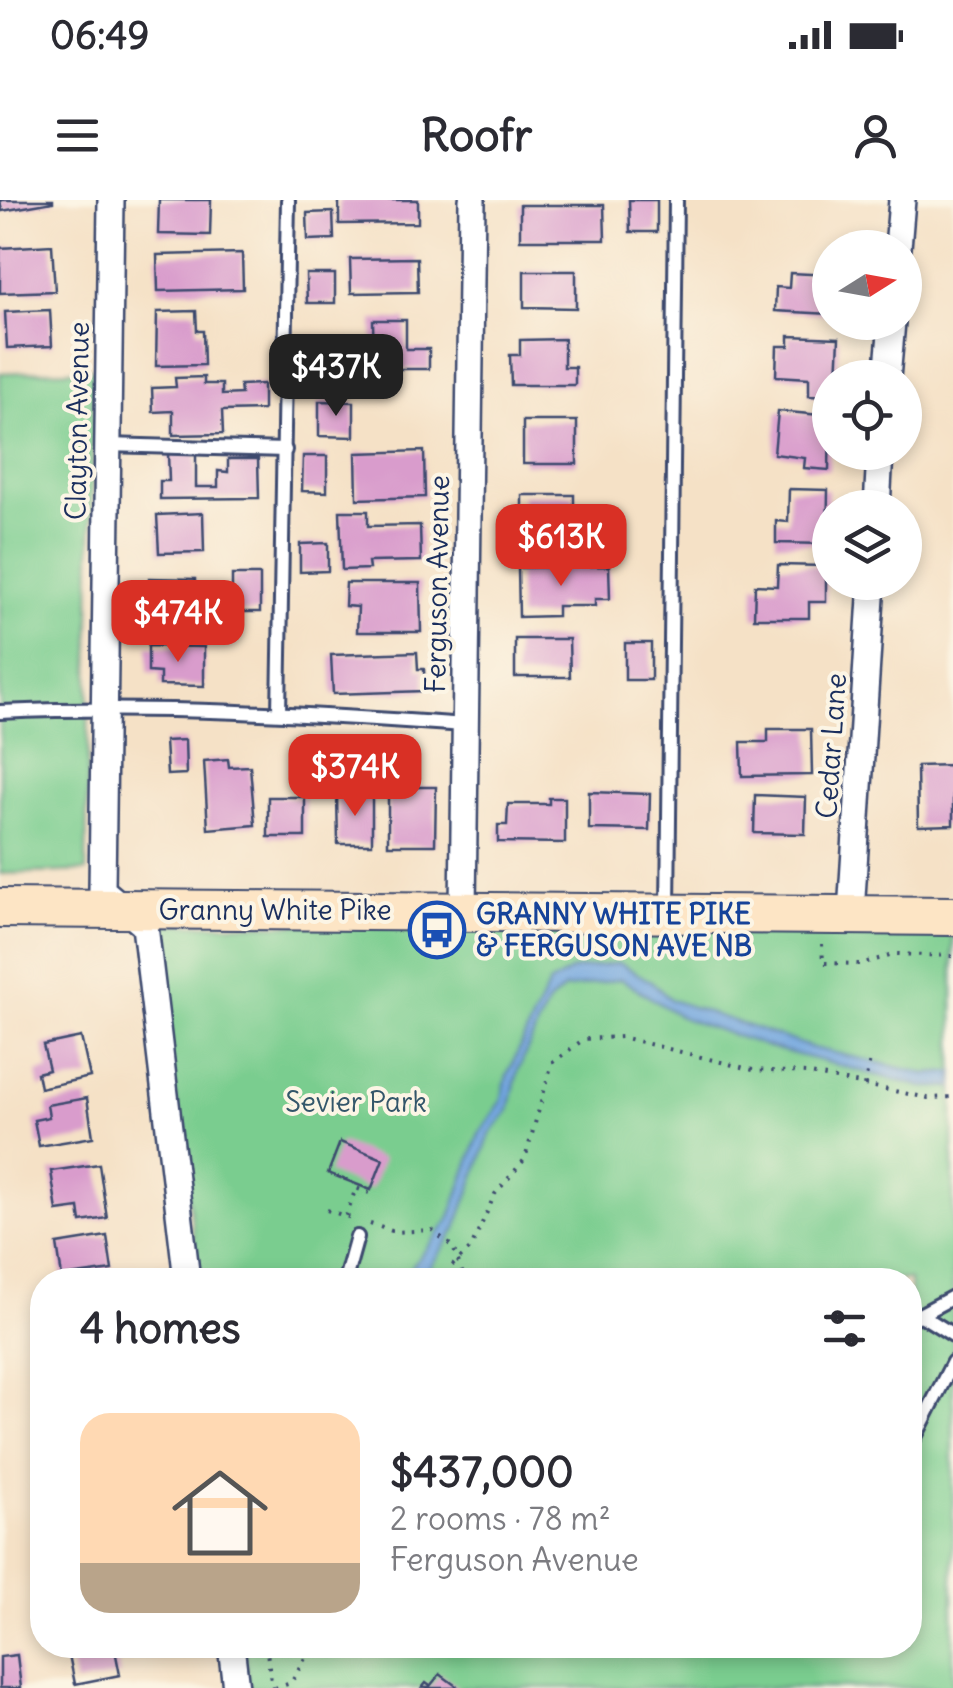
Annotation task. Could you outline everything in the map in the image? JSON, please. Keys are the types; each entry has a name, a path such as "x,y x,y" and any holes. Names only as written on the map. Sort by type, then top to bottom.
{"main road":[{"name":"Granny White Pike","path":"0,908 668,910 836,924 953,916"}],"street":[{"name":"Clayton Avenue","path":"111,200 102,890 145,926 186,1268"},
{"name":"Ferguson Avenue","path":"463,908 472,200"},
{"path":"900,230 902,200"},
{"name":"Cedar Lane","path":"836,924 870,600"},
{"path":"233,1658 236,1688"}],"lane":[{"path":"279,712 288,200"},
{"path":"668,910 676,200"},
{"path":"107,445 285,450"},
{"path":"0,712 102,708 279,712 465,725"},
{"path":"348,1268 357,1237"},
{"path":"922,1314 953,1296"},
{"path":"922,1321 953,1336"},
{"path":"922,1423 953,1362"}],"path":[{"path":"836,924 823,963 860,964 897,954 953,956"},
{"path":"450,1268 470,1248 495,1194 525,1159 552,1063 584,1039 621,1038 754,1070 806,1073 928,1098 953,1097"},
{"path":"864,1086 871,1056"},
{"path":"346,1216 356,1188 368,1193"},
{"path":"327,1210 395,1232 432,1230 453,1247 461,1268"},
{"path":"268,1658 273,1688 291,1683 306,1658"}],"green space":[{"path":"94,369 86,871 0,874 0,373"},
{"name":"Sevier Park","path":"154,924 890,927 953,936 953,1688 249,1688 246,1658 922,1658 922,1268 197,1268"}],"water":[{"path":"619,963 650,981 671,1000 813,1048 927,1074 953,1072 953,1087 923,1087 772,1048 683,1018 621,979 564,989 547,1004 518,1070 509,1110 490,1134 456,1229 429,1268 411,1268 449,1221 479,1134 501,1102 507,1076 549,984 572,970"}],"building":[{"path":"0,200 53,200 53,202 2,211"},
{"path":"159,200 211,200 210,235 158,234"},
{"path":"339,200 418,200 418,223 339,224"},
{"path":"629,200 657,200 657,232 630,232"},
{"path":"520,205 604,205 605,240 520,240"},
{"path":"333,212 334,239 308,240 307,213"},
{"path":"52,245 55,291 0,293 0,248"},
{"path":"242,253 243,289 158,291 157,255"},
{"path":"417,258 418,292 351,293 350,259"},
{"path":"524,271 576,271 576,308 524,307"},
{"path":"790,273 812,274 812,313 775,311 776,287 789,288"},
{"path":"306,274 335,274 335,303 307,303"},
{"path":"50,310 52,346 7,348 5,312"},
{"path":"196,311 197,331 203,331 204,365 156,366 157,312"},
{"path":"373,320 406,320 406,349 429,349 429,369 374,369"},
{"path":"789,336 839,340 838,360 812,360 812,396 809,378 776,376 777,346 789,346"},
{"path":"564,339 564,367 575,367 575,385 511,385 510,355 520,355 520,340"},
{"path":"204,377 204,384 222,384 222,395 241,394 240,385 263,384 263,410 222,411 223,434 173,435 173,411 153,412 152,388 176,387 175,378"},
{"path":"319,401 354,402 354,437 319,436"},
{"path":"778,411 812,414 812,469 804,468 805,458 774,454"},
{"path":"523,421 577,421 577,464 523,464"},
{"path":"424,451 425,497 357,499 356,453"},
{"path":"168,453 196,453 196,487 218,487 218,471 228,472 228,459 258,459 259,498 160,499 160,481 169,481"},
{"path":"303,456 327,456 327,492 302,491"},
{"path":"789,489 828,490 812,490 812,544 776,543 776,521 788,522"},
{"path":"522,495 574,495 574,534 522,534"},
{"path":"340,511 368,511 368,526 420,525 421,561 368,562 369,569 342,570"},
{"path":"203,513 204,552 159,553 157,515"},
{"path":"328,543 328,571 300,572 300,544"},
{"path":"778,565 812,566 812,600 826,602 809,602 809,618 754,618 755,585 777,586"},
{"path":"609,566 610,599 595,599 595,606 557,606 557,616 519,617 518,568"},
{"path":"232,575 260,575 260,612 232,612"},
{"path":"149,578 195,579 195,594 208,594 207,632 156,630 156,615 149,615"},
{"path":"346,583 420,583 421,632 357,632 358,607 345,606"},
{"path":"515,639 569,639 570,677 515,677"},
{"path":"625,643 651,643 651,680 625,680"},
{"path":"148,646 204,647 204,686 160,685 160,673 148,672"},
{"path":"417,652 418,669 424,669 425,691 333,694 331,655"},
{"path":"768,729 811,729 812,775 742,776 741,742 768,742"},
{"path":"185,740 186,774 167,775 165,741"},
{"path":"228,759 229,767 250,766 255,825 208,829 204,761"},
{"path":"953,765 953,825 918,826 917,766"},
{"path":"388,787 436,787 435,845 388,845"},
{"path":"589,792 650,794 649,830 589,829"},
{"path":"372,793 372,844 338,844 337,794"},
{"path":"755,795 806,797 805,834 754,833"},
{"path":"268,797 305,797 305,837 268,837"},
{"path":"549,798 565,798 565,843 498,842 498,825 507,825 508,804 549,804"},
{"path":"81,1037 90,1077 40,1088 37,1073 49,1070 43,1045"},
{"path":"87,1098 93,1137 39,1146 34,1120 49,1117 47,1105"},
{"path":"340,1142 383,1159 371,1190 328,1173"},
{"path":"99,1164 107,1218 81,1222 79,1208 57,1211 51,1171"},
{"path":"107,1236 112,1268 61,1268 57,1244"},
{"path":"17,1655 21,1688 0,1688 0,1657"},
{"path":"70,1658 117,1658 120,1675 75,1684"},
{"path":"440,1674 459,1688 422,1688 426,1683 430,1686"}],"place":[{"name":"GRANNY WHITE PIKE & FERGUSON AVE NB","path":"437,930"}]}
